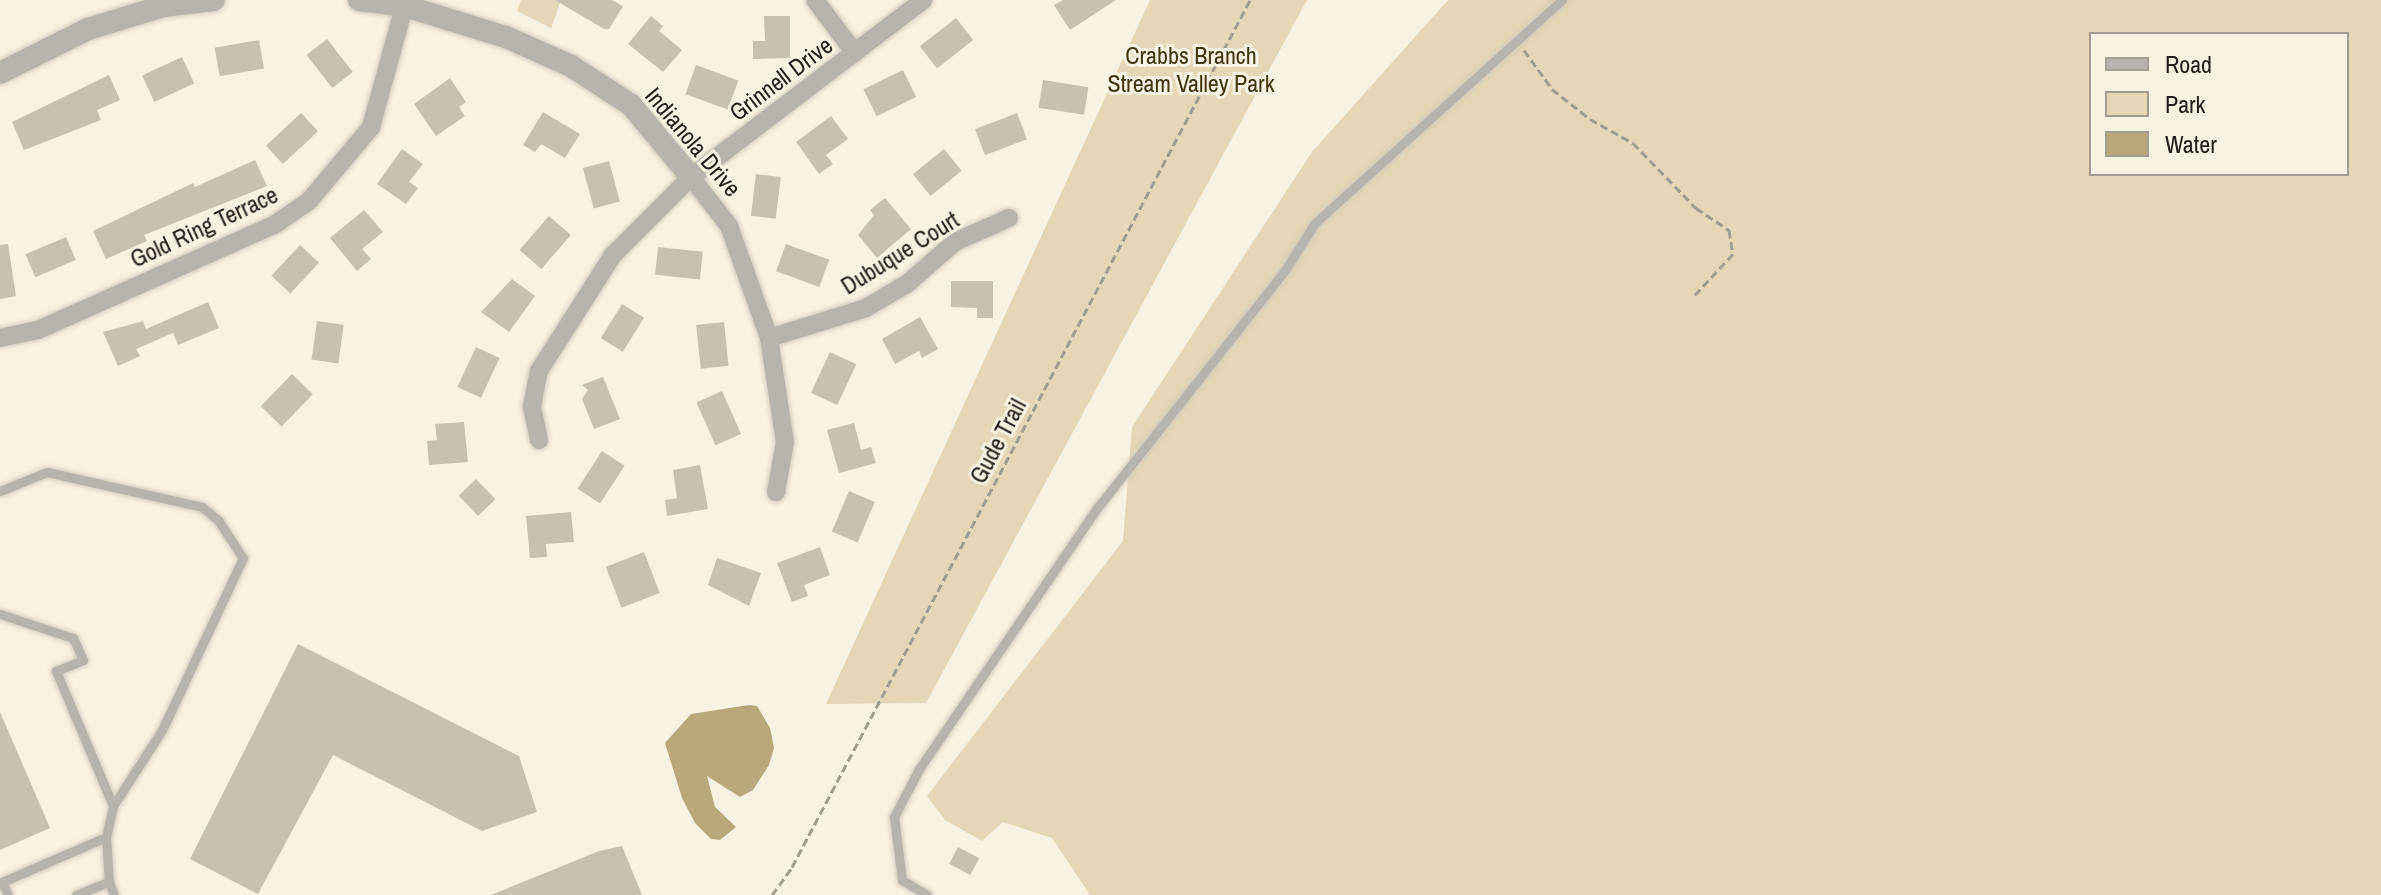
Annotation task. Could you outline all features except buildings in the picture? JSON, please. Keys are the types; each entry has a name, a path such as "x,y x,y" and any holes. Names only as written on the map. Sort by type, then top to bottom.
{"street":[{"path":"0,73 88,29 162,3 214,0"},
{"name":"Indianola Drive","path":"359,0 405,3 506,37 571,66 631,105 729,226 769,338 785,442 776,492"},
{"path":"815,0 855,53"},
{"name":"Grinnell Drive","path":"539,440 534,393 555,341 613,255 691,177 923,0"},
{"name":"Gold Ring Terrace","path":"0,338 38,330 274,225 309,201 371,127 405,3"},
{"name":"Dubuque Court","path":"769,338 866,308 908,283 955,242 1009,218"}],"lane":[{"path":"927,895 902,880 894,817 919,769 1089,520 1285,270 1315,223 1562,0"},
{"path":"0,491 47,472 202,507 218,520 243,558 162,730 113,806 106,837 109,882 114,895"},
{"path":"0,614 73,638 83,660 56,671 113,806"},
{"path":"8,895 2,882 106,837"},
{"path":"76,895 109,882"}],"path":[{"name":"Gude Trail","path":"772,895 792,867 1250,0"},
{"path":"1518,40 1552,89 1590,119 1633,143 1696,208 1729,230 1733,254 1692,298"}],"green space":[{"path":"521,0 561,0 551,28 517,11"},
{"name":"Crabbs Branch Stream Valley Park","path":"1150,0 1307,0 926,703 826,704"},
{"path":"1448,0 2381,0 2381,895 1090,895 1052,838 1003,822 982,841 945,820 927,796 1123,541 1132,427 1312,152"}],"water":[{"path":"757,706 770,728 774,748 769,765 753,790 740,797 707,776 715,807 736,827 720,840 711,839 695,823 682,798 665,743 691,714"}]}
